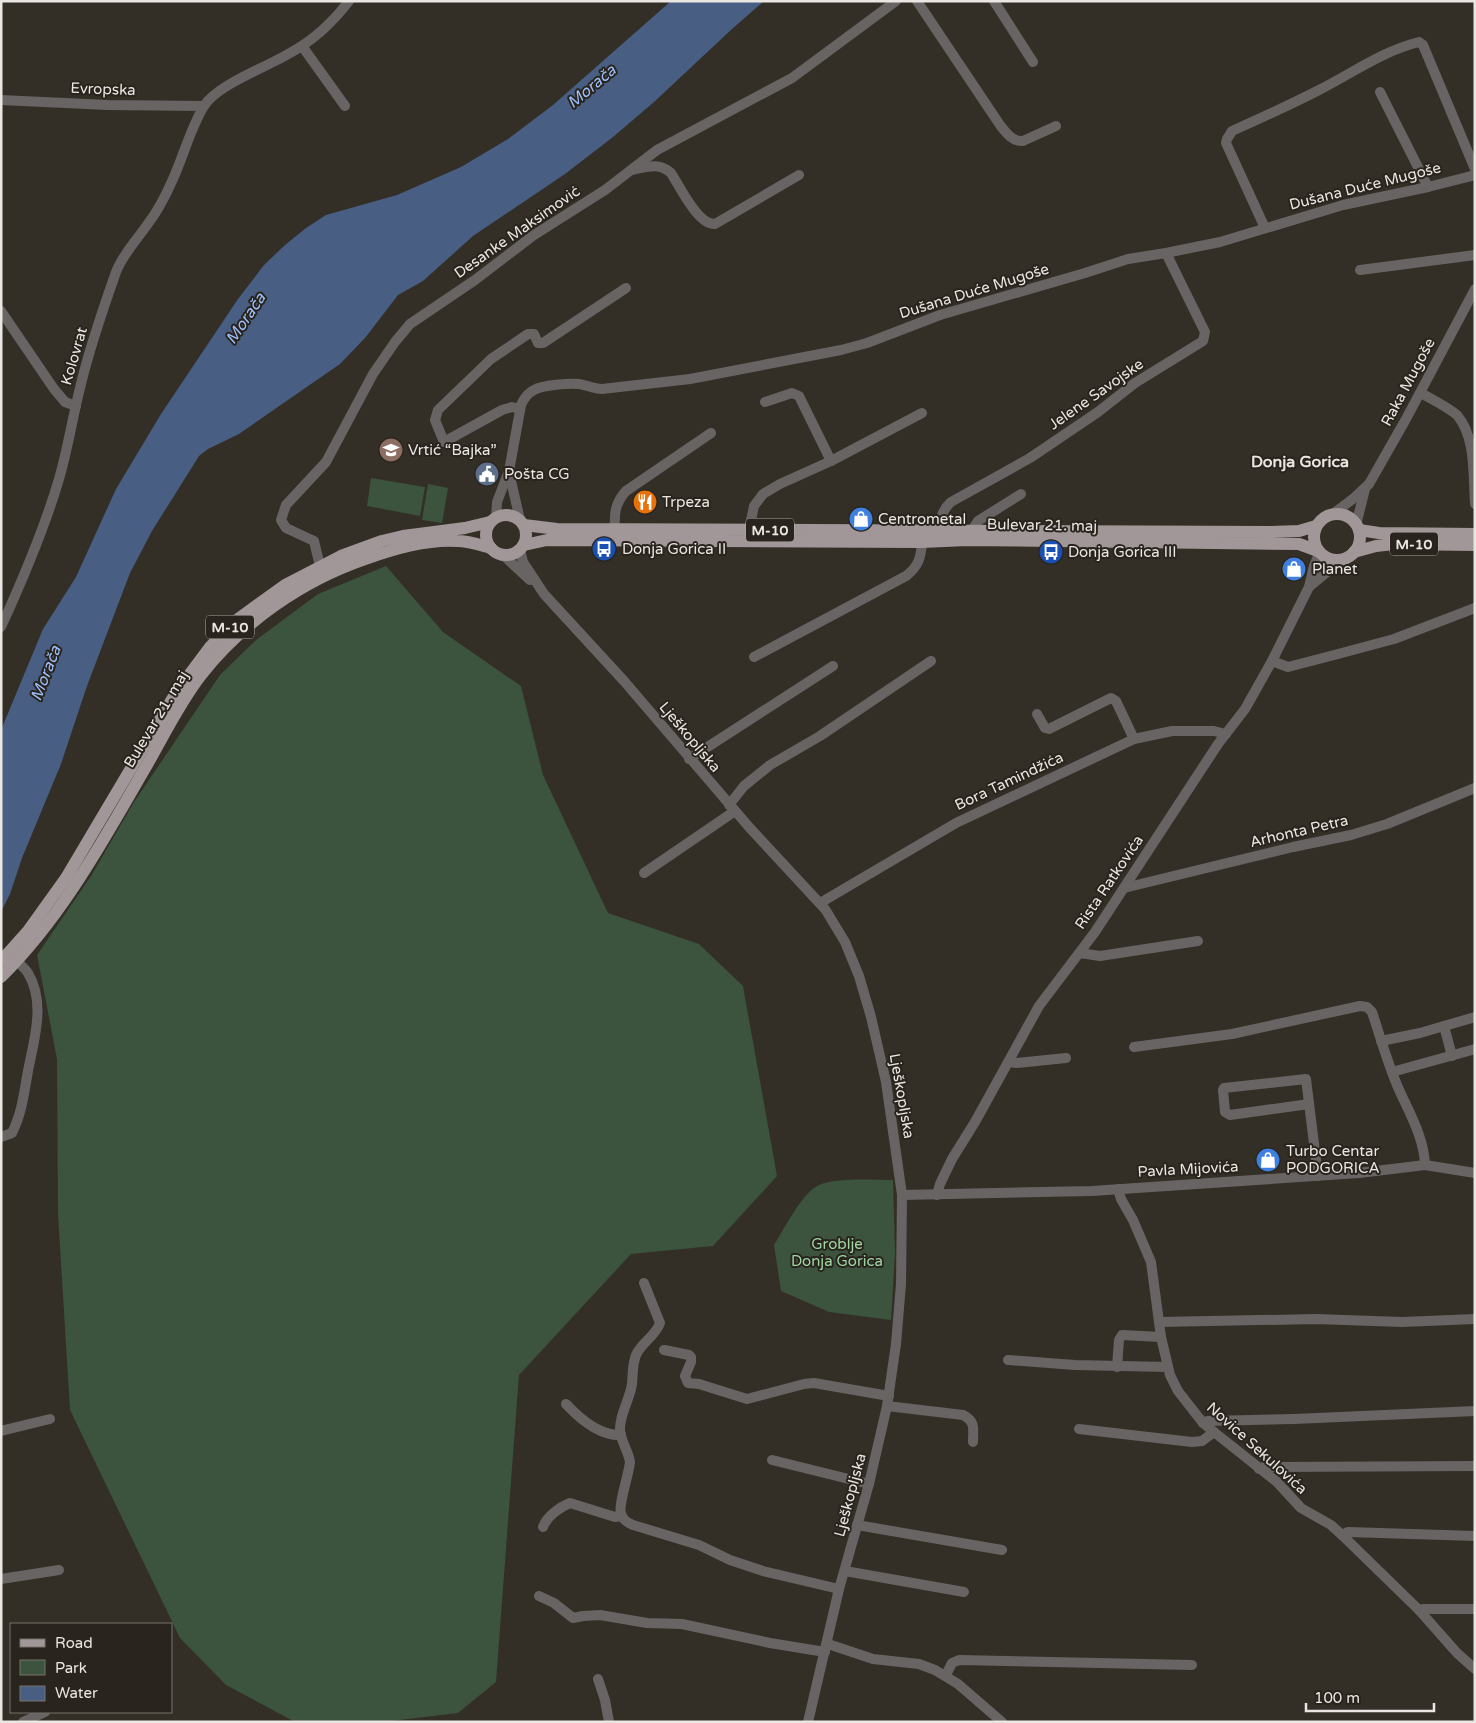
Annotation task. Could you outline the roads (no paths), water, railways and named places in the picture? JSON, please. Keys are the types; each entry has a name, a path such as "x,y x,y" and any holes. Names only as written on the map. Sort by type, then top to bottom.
{"main road":[{"name":"Bulevar 21. maj","path":"1,977 9,958 66,878 177,690 199,660 224,633 255,605 285,584 341,556 382,541 422,533 468,528 509,514 522,523 557,529 1271,532 1298,531 1316,526 1323,518 1333,514"},
{"name":"M-10","path":"1333,514 1349,517 1358,527 1379,533 1475,534"},
{"path":"493,520 486,535 496,551"},
{"path":"522,523 526,532 522,547"},
{"path":"1316,526 1314,539 1319,552"},
{"path":"1354,552 1359,542 1358,527"},
{"name":"Bulevar 21. maj","path":"9,958 43,928 79,879 98,850 189,692 209,665 242,632 266,612 303,587 333,571 373,556 416,545 449,540 467,542 508,555 522,547 547,540 922,542 967,540 1298,544 1319,552 1325,557 1338,560"},
{"name":"M-10","path":"1338,560 1354,552 1393,544 1475,545"}],"street":[{"path":"204,106 233,83 302,46 335,19 349,1"},
{"name":"Desanke Maksimović","path":"320,566 314,541 286,528 281,520 282,512 294,495 326,462 366,386 395,342 410,324 475,280 534,235 598,194 657,150 792,78 896,1"},
{"path":"917,1 1010,137 1019,142 1024,141 1056,126"},
{"path":"994,1 1033,62"},
{"path":"1265,228 1226,143 1229,135 1319,90 1380,55 1408,45 1419,42 1423,46 1475,169"},
{"path":"302,46 345,106"},
{"path":"1380,92 1428,187"},
{"name":"Evropska","path":"1,100 108,105 204,106"},
{"name":"Kolovrat","path":"1,627 31,562 50,509 60,477 88,357 119,266 161,204 204,106"},
{"path":"628,171 652,166 666,168 700,218 710,224 715,224 799,175"},
{"name":"Dušana Duće Mugoše","path":"493,520 508,471 520,409 526,396 534,389 577,384 593,389 602,389 690,379 841,350 867,343 940,315 1085,274 1128,259 1220,242 1343,205 1428,187 1475,174"},
{"name":"Jelene Savojske","path":"940,532 941,516 952,502 1030,458 1098,412 1135,383 1203,341 1205,332 1166,253"},
{"path":"1360,270 1475,256"},
{"path":"520,409 502,410 444,442 435,420 438,410 483,366 528,334 534,334 538,343 543,343 626,288"},
{"name":"Raka Mugoše","path":"1358,527 1366,488 1475,289"},
{"path":"1,311 54,389 65,402 76,406"},
{"path":"1420,392 1458,416 1468,430 1474,461 1475,504"},
{"path":"765,402 792,393 799,396 831,461"},
{"path":"749,530 754,506 764,494 780,484 831,461 922,413"},
{"path":"615,529 615,510 619,498 626,491 711,433"},
{"name":"Dušana Duće Mugoše","path":"508,471 522,523"},
{"name":"Raka Mugoše","path":"1333,514 1366,488"},
{"path":"971,532 978,521 1021,494"},
{"path":"754,657 906,576 916,567 919,561 922,542"},
{"name":"Lješkopljska","path":"522,547 523,562 537,585"},
{"name":"Lješkopljska","path":"496,551 537,585 624,681 732,808 820,903 845,942 859,976 866,1000 886,1082 902,1195 901,1284 888,1401 869,1484 839,1589 827,1648 808,1722"},
{"name":"Rista Ratkovića","path":"937,1195 938,1186 948,1167 1039,1006 1080,953 1226,734 1245,709 1272,661 1309,587 1319,552"},
{"name":"Rista Ratkovića","path":"1309,587 1338,560"},
{"path":"1272,661 1288,667 1338,654 1394,639 1475,608"},
{"path":"644,873 732,808 744,786 770,765 820,736 931,661"},
{"path":"689,759 833,666"},
{"path":"1037,714 1046,728 1049,729 1111,698 1116,701 1134,739"},
{"name":"Bora Tamindžića","path":"820,903 956,823 1134,739 1172,731 1214,731 1226,734"},
{"name":"Arhonta Petra","path":"1124,888 1350,835 1387,824 1475,788"},
{"path":"1080,953 1100,956 1198,941"},
{"path":"1,1137 12,1133 20,1117 38,1025 36,997 32,982 26,970 9,958"},
{"path":"1134,1047 1232,1034 1360,1006 1367,1007 1372,1012 1392,1072 1416,1126 1423,1148 1425,1165"},
{"path":"1381,1041 1475,1017"},
{"path":"1444,1026 1452,1056"},
{"path":"1392,1072 1475,1049"},
{"path":"1009,1062 1066,1058"},
{"path":"1309,1104 1230,1115 1225,1112 1223,1090 1224,1088 1306,1078 1318,1176"},
{"name":"Pavla Mijovića","path":"902,1195 1118,1189 1359,1173 1425,1165 1475,1173"},
{"name":"Novice Sekulovića","path":"1118,1189 1151,1262 1161,1337 1171,1378 1178,1391 1204,1423 1277,1482 1298,1506 1331,1525 1342,1535 1419,1610 1457,1653 1475,1669"},
{"path":"644,1283 660,1324 634,1358 632,1386 621,1422 621,1435 630,1462 620,1507 624,1520 633,1525 699,1545 730,1560 762,1571 839,1589"},
{"path":"1158,1322 1316,1319 1402,1322 1475,1319"},
{"path":"1117,1367 1119,1340 1122,1335 1161,1337"},
{"path":"664,1350 691,1357 691,1362 685,1376 688,1382 708,1386 738,1397 756,1398 804,1384 814,1383 888,1401 963,1415 970,1418 973,1424 973,1442"},
{"path":"1008,1360 1117,1367 1168,1368"},
{"path":"566,1404 582,1420 592,1426 612,1434 621,1435"},
{"path":"1204,1423 1210,1421 1475,1411"},
{"path":"1,1431 50,1419"},
{"path":"1079,1429 1192,1442 1202,1441 1214,1432"},
{"path":"772,1460 869,1484"},
{"path":"1259,1469 1264,1467 1475,1466"},
{"path":"543,1527 549,1517 570,1503 616,1517 622,1516"},
{"path":"857,1525 1002,1550"},
{"path":"1342,1535 1348,1532 1475,1536"},
{"path":"1,1579 59,1570"},
{"path":"845,1571 964,1592"},
{"path":"539,1596 554,1603 573,1618 600,1615 646,1623 682,1624 770,1643 827,1648 873,1659 924,1666 946,1675 1002,1722"},
{"path":"1419,1610 1475,1609"},
{"path":"946,1675 952,1663 959,1660 1192,1665"},
{"path":"598,1679 609,1722"},
{"path":"22,1722 43,1713"}],"water":[{"name":"Morača","path":"671,1 764,1 613,137 565,174 473,236 423,281 398,295 365,338 340,364 239,434 208,449 199,456 152,531 130,573 87,686 61,764 22,858 10,894 1,912 1,730 43,629 76,577 116,489 161,414 238,299 264,265 306,228 326,215 397,195 461,167 508,139 553,105"}],"place":[{"name":"Vrtić “Bajka”","path":"391,450"},
{"name":"Pošta CG","path":"487,474"},
{"name":"Trpeza","path":"645,502"},
{"name":"Centrometal","path":"861,519"},
{"name":"Donja Gorica II","path":"604,549"},
{"name":"Donja Gorica III","path":"1051,552"},
{"name":"Planet","path":"1294,569"},
{"name":"Turbo Centar PODGORICA","path":"1268,1160"}],"district":[{"name":"Donja Gorica","path":"1300,461"}],"park label":[{"name":"Groblje Donja Gorica","path":"837,1252"}]}
